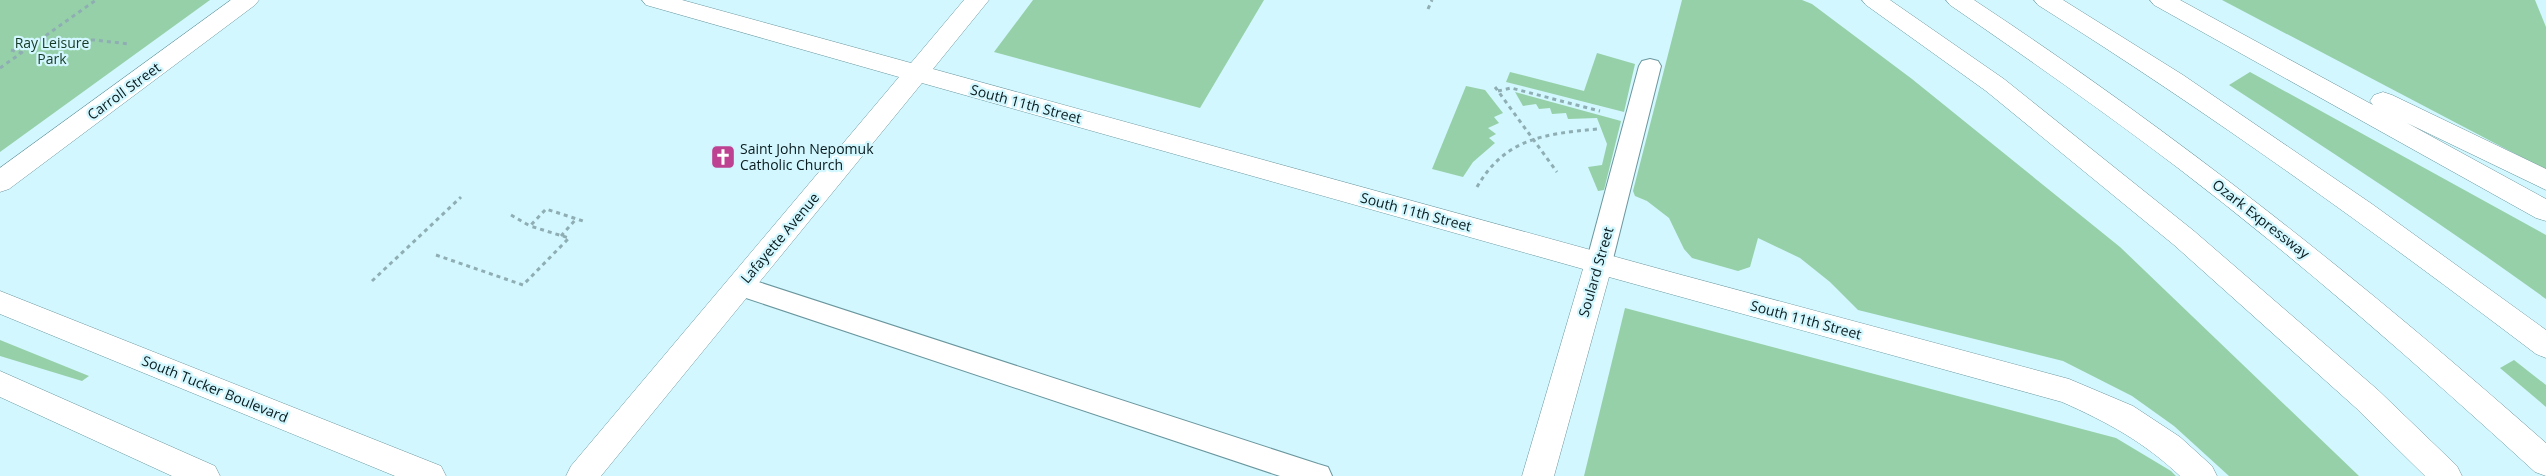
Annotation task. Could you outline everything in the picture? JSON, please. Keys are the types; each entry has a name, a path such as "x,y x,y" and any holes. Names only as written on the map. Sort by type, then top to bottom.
{"main road":[{"name":"Carroll Street","path":"0,182 247,0"},
{"name":"South 11th Street","path":"654,0 2069,392 2122,415 2169,446 2202,476"},
{"name":"Lafayette Avenue","path":"582,476 977,0"},
{"path":"1874,0 1994,84 2184,238 2368,399 2446,476"},
{"name":"Ozark Expressway","path":"1958,0 2019,40 2157,138 2287,239 2437,363 2546,462"},
{"path":"2046,0 2247,130 2546,346"},
{"path":"2162,0 2546,211"},
{"path":"2170,0 2510,161 2546,180"},
{"name":"Soulard Street","path":"1538,476 1599,263"},
{"name":"South Tucker Boulevard","path":"0,302 430,476"},
{"path":"0,383 204,476"}],"lane":[{"name":"Soulard Street","path":"1599,263 1650,66"},
{"path":"740,286 1318,476"}],"path":[{"path":"0,68 96,0"},
{"path":"1428,9 1432,0"},
{"path":"42,40 94,40 137,45"},
{"path":"11,50 23,53"},
{"path":"1495,87 1557,172"},
{"path":"1498,91 1511,88 1637,121"},
{"path":"1477,187 1485,170 1496,158 1510,148 1534,140 1570,132 1602,129"},
{"path":"372,281 461,197"},
{"path":"530,226 546,209 583,221"},
{"path":"436,254 523,285 568,238 530,226 511,215"},
{"path":"561,236 577,218"}],"green space":[{"name":"Ray Leisure Park","path":"0,0 210,0 0,152"},
{"path":"1033,0 1264,0 1200,108 994,52"},
{"path":"1682,0 1802,0 1812,4 1912,79 2120,247 2359,476 2229,476 2174,426 2132,396 2063,361 1858,310 1830,282 1800,258 1758,238 1750,267 1738,271 1692,258 1684,249 1669,218 1647,201 1635,196 1633,191"},
{"path":"2222,0 2535,0 2546,27 2546,170"},
{"path":"1597,53 1635,64 1624,112 1506,82 1510,72 1584,91"},
{"path":"2250,72 2546,235 2546,299 2429,217 2229,85"},
{"path":"1466,86 1485,90 1503,113 1494,117 1499,123 1488,128 1496,134 1489,138 1495,143 1473,162 1463,177 1432,169"},
{"path":"1515,92 1621,121 1604,190 1598,191 1588,167 1602,165 1607,144 1597,118 1568,119 1566,113 1552,114 1550,108 1539,109 1536,104 1523,106"},
{"path":"1625,308 2116,438 2171,471 2176,476 1584,476"},
{"path":"0,340 89,376 82,381 0,356"},
{"path":"2514,360 2546,385 2546,407 2500,368"}],"place":[{"name":"Saint John Nepomuk Catholic Church","path":"723,157"}]}
